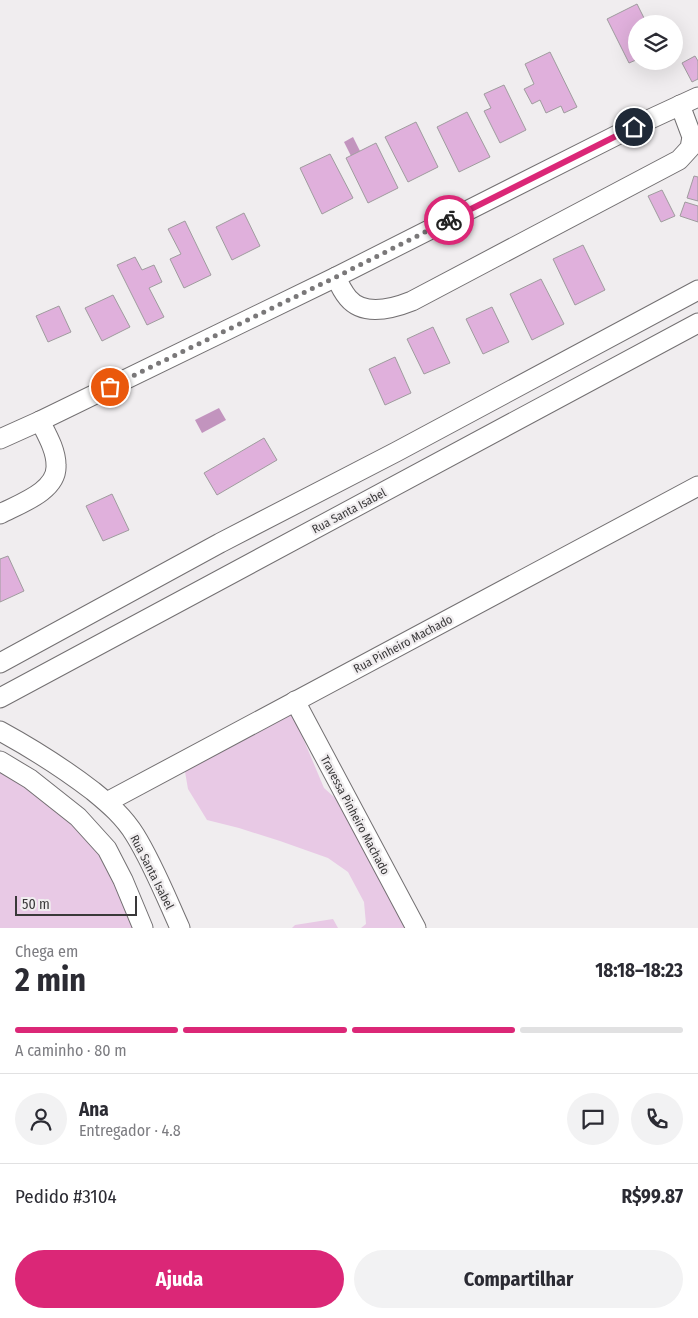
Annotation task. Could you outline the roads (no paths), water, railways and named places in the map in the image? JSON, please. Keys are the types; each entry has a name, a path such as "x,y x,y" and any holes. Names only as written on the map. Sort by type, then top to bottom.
{"street":[{"path":"0,439 336,277 634,127 698,97"},
{"path":"336,277 348,298 368,310 386,309 412,301 680,160 690,148 692,138 680,105"},
{"path":"0,663 220,543 404,448 698,290"},
{"name":"Rua Santa Isabel","path":"0,698 698,323"},
{"path":"0,514 29,499 46,488 54,480 56,473 55,458 40,421"},
{"name":"Rua Pinheiro Machado","path":"107,802 698,486"},
{"name":"Travessa Pinheiro Machado","path":"295,701 416,928"},
{"name":"Rua Santa Isabel","path":"0,731 61,767 107,802 124,820 135,835 154,871 180,928"},
{"path":"0,761 30,779 78,817 107,849 123,880 143,928"}]}
